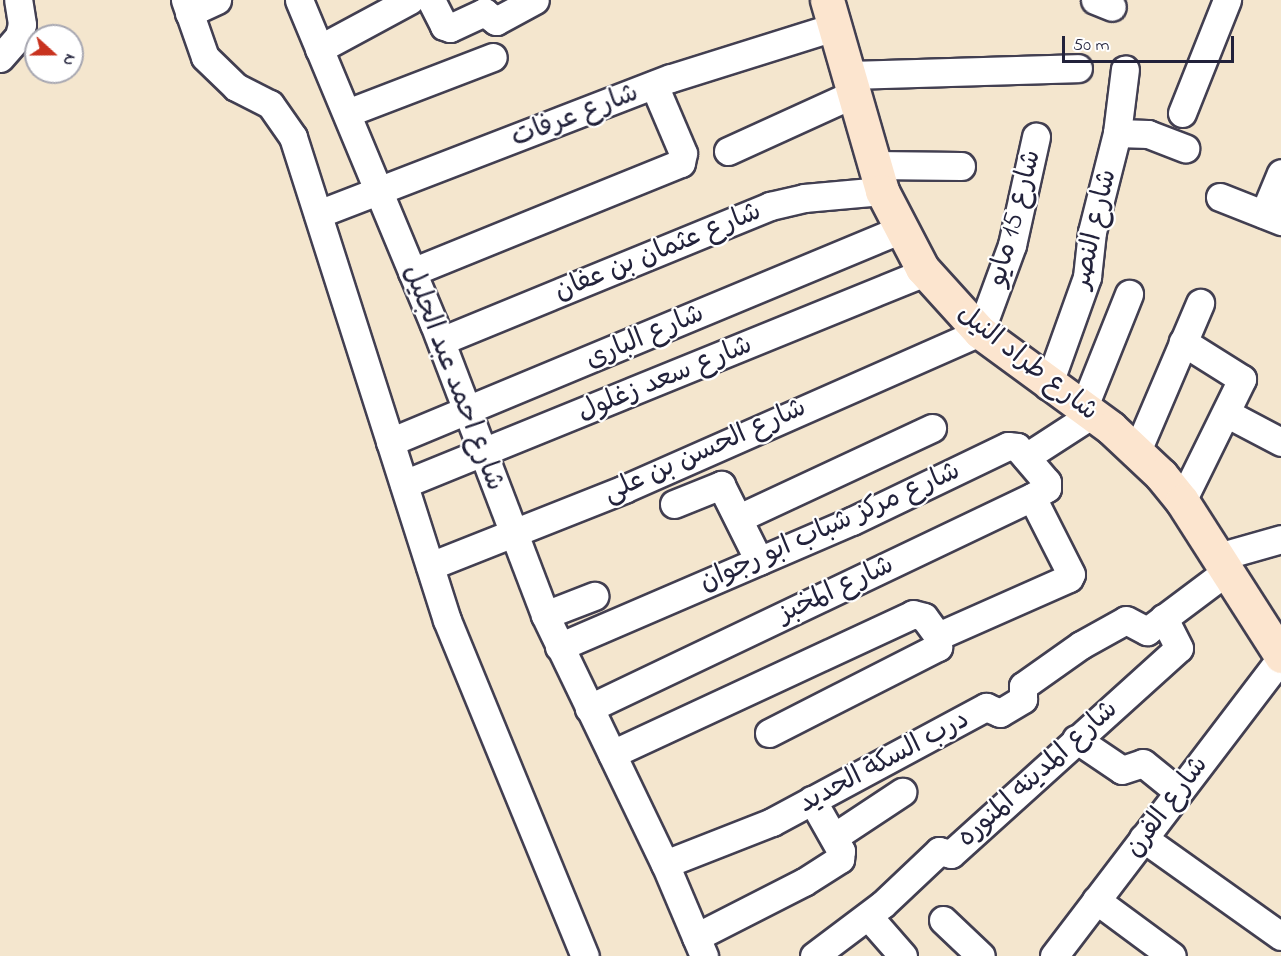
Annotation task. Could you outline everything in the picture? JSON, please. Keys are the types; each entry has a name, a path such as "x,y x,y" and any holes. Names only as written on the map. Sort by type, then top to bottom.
{"street":[{"path":"0,58 19,36 22,24 18,0"},
{"path":"217,0 187,7 205,57 236,87 270,104 284,119 318,214 447,620 585,956"},
{"name":"شارع احمد عبد الجليل","path":"299,0 441,341 545,615 665,864 700,946"},
{"path":"320,50 410,0"},
{"path":"431,0 444,26 450,28 484,12 496,21 536,0"},
{"path":"1182,113 1227,0"},
{"name":"شارع عرفات","path":"318,214 378,189 572,119 831,14"},
{"name":"شارع طراد النيل","path":"831,14 878,178 899,230 925,272 980,332 1048,386 1087,412 1137,451 1182,501 1281,657"},
{"path":"347,113 493,57"},
{"path":"728,151 850,85 1078,68"},
{"name":"شارع النصر","path":"1048,386 1085,285 1092,232 1117,133 1125,69"},
{"path":"412,272 681,163 683,153 654,85"},
{"path":"1117,133 1148,134 1185,148"},
{"name":"شارع 15 مايو","path":"980,332 1012,245 1036,137"},
{"name":"شارع عثمان بن عفان","path":"441,341 664,247 777,204 878,178 961,166"},
{"path":"1220,197 1272,217 1281,173"},
{"name":"شارع البارى","path":"390,442 469,412 899,230"},
{"name":"شارع سعد زغلول","path":"404,484 925,272"},
{"path":"938,636 1069,578 1071,573 1032,497 1048,484 1026,457 1087,412 1129,294"},
{"path":"1137,451 1200,303"},
{"name":"شارع الحسن بن على","path":"430,566 514,535 980,332"},
{"path":"1182,501 1242,377 1183,342"},
{"path":"1226,414 1281,442"},
{"path":"739,518 932,428"},
{"name":"شارع مركز شباب ابو رجوان","path":"559,647 759,561 1008,446 1017,447 1026,457"},
{"path":"674,504 719,484 739,518 759,561"},
{"name":"شارع المخبز","path":"590,708 1032,497"},
{"path":"1223,564 1281,539"},
{"name":"درب السكة الحديد","path":"665,864 772,822 986,707 1000,713 1023,699 1023,686 1107,629 1129,620 1145,632 1164,618 1223,564"},
{"path":"545,615 594,596"},
{"path":"612,754 913,614 924,617 938,636 938,647 769,733"},
{"name":"شارع المدينه المنوره","path":"814,956 868,916 939,851 951,854 1179,648 1164,618"},
{"name":"شارع الفرن","path":"1054,956 1281,657"},
{"path":"1076,739 1122,770 1143,763 1179,792"},
{"path":"834,837 902,792"},
{"path":"700,946 831,866 842,854 812,800"},
{"path":"1143,838 1281,936"},
{"path":"1096,900 1172,956"},
{"path":"868,916 903,956"},
{"path":"943,920 981,956"}]}
